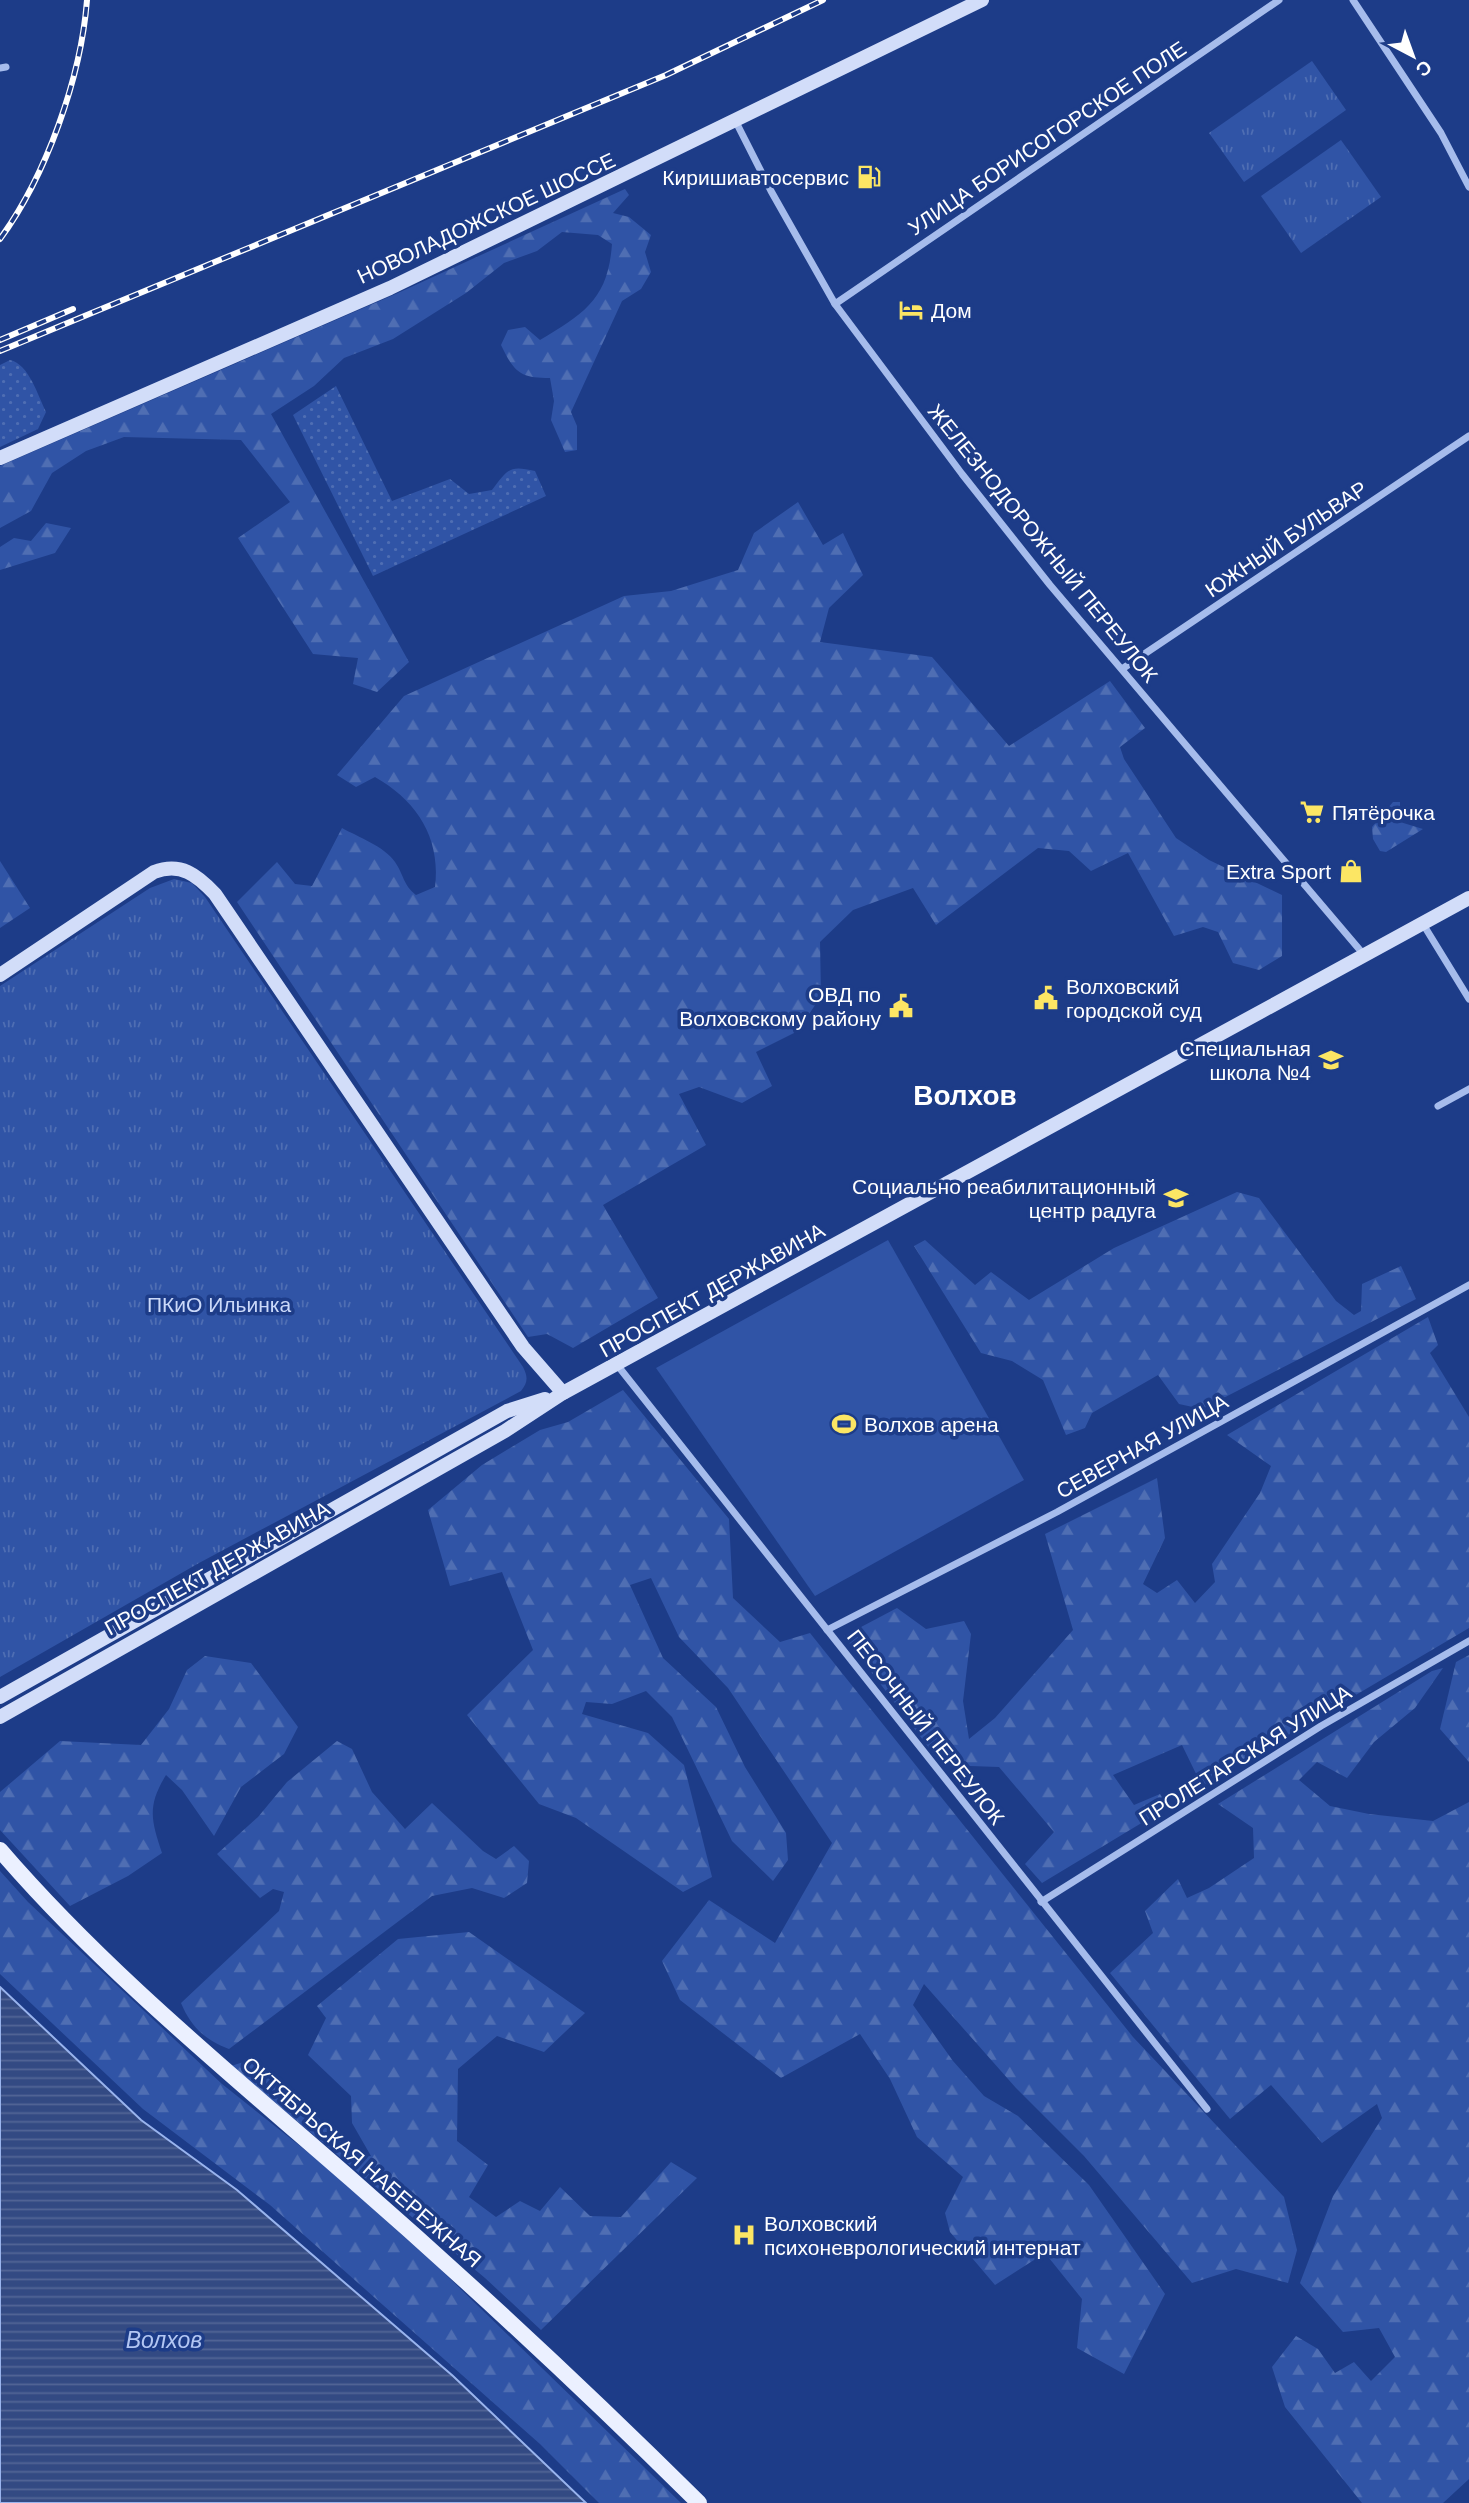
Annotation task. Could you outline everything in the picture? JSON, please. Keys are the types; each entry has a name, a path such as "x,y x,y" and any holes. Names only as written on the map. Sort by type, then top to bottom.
{"main road":[{"name":"НОВОЛАДОЖСКОЕ ШОССЕ","path":"0,458 390,288 982,0"},
{"path":"0,975 154,872 174,867 195,874 215,894 523,1346 563,1393"},
{"name":"ПРОСПЕКТ ДЕРЖАВИНА","path":"0,1717 505,1431 563,1393 618,1366 1469,898"},
{"name":"ПРОСПЕКТ ДЕРЖАВИНА","path":"0,1697 507,1411 563,1393"},
{"name":"ОКТЯБРЬСКАЯ НАБЕРЕЖНАЯ","path":"0,1850 93,1947 218,2063 504,2315 699,2503"}],"street":[{"name":"УЛИЦА БОРИСОГОРСКОЕ ПОЛЕ","path":"835,304 1279,0"},
{"path":"1353,0 1441,133 1469,187"},
{"name":"ЖЕЛЕЗНОДОРОЖНЫЙ ПЕРЕУЛОК","path":"736,122 771,191 835,304 970,484 1122,670 1365,956"},
{"name":"ЮЖНЫЙ БУЛЬВАР","path":"1122,670 1469,436"},
{"path":"1423,924 1469,999"},
{"path":"1438,1106 1469,1089"},
{"name":"СЕВЕРНАЯ УЛИЦА","path":"827,1630 1057,1513 1469,1285"},
{"name":"ПЕСОЧНЫЙ ПЕРЕУЛОК","path":"618,1366 1207,2109"},
{"name":"ПРОЛЕТАРСКАЯ УЛИЦА","path":"1041,1902 1321,1726 1469,1641"}],"green space":[{"path":"1312,61 1346,110 1244,182 1209,133"},
{"path":"1341,140 1381,197 1301,253 1261,196"},
{"path":"625,189 629,195 613,213 629,217 651,235 645,252 651,272 641,289 622,301 571,412 577,426 577,450 565,452 551,420 554,401 550,378 532,377 519,372 501,345 508,330 525,327 540,340 570,321 591,302 605,278 612,244 598,235 562,232 537,251 504,263 466,293 393,339 344,358 314,386 271,414 409,662 377,692 353,684 358,658 313,654 238,538 290,502 241,440 124,437 86,451 52,473 31,511 0,528 0,466 398,293"},
{"path":"10,360 28,374 46,412 38,429 0,447 0,365"},
{"path":"336,386 392,501 450,479 469,494 492,490 506,473 520,468 535,471 546,496 373,576 293,415"},
{"path":"798,502 823,545 843,533 863,575 829,608 820,642 932,657 1009,746 1110,681 1145,728 1120,747 1124,759 1176,838 1209,860 1282,895 1282,956 1259,970 1233,963 1218,932 1203,927 1174,936 1128,853 1091,871 1069,851 1038,848 936,925 913,888 853,910 820,942 821,996 798,1031 756,1052 772,1086 742,1103 699,1087 679,1094 706,1145 603,1205 658,1298 573,1348 547,1334 528,1337 237,902 277,862 295,884 312,886 342,828 390,856 408,887 416,895 435,887 436,869 430,837 414,809 403,797 375,777 356,787 337,775 404,696 624,596 671,591 738,570 754,533"},
{"path":"46,523 71,528 55,553 0,570 0,547 14,538 31,541"},
{"path":"1393,802 1400,802 1400,822 1423,829 1386,852 1380,851 1373,839 1372,827"},
{"path":"0,861 30,908 0,928"},
{"name":"ПКиО Ильинка","path":"174,879 192,883 205,897 523,1367 526,1382 521,1391 199,1563 0,1677 0,986 150,888"},
{"path":"1237,1192 1259,1198 1336,1301 1354,1315 1361,1311 1362,1284 1401,1266 1416,1299 1202,1409 1179,1404 1158,1375 1092,1413 1085,1428 1066,1435 1043,1380 1012,1361 981,1353 914,1246 925,1240 975,1285 991,1272 1029,1300 1114,1248"},
{"name":"Волхов арена","path":"888,1240 1024,1480 815,1596 656,1368"},
{"path":"1428,1317 1438,1345 1430,1353 1469,1417 1469,1628 1202,1786 1182,1745 1113,1775 1134,1805 1160,1794 1168,1807 1042,1883 1025,1864 1054,1832 999,1767 942,1765 844,1636 897,1608 926,1629 964,1621 971,1634 963,1701 969,1739 995,1718 1073,1630 1045,1534 1157,1478 1165,1538 1143,1584 1157,1593 1177,1580 1195,1603 1215,1582 1212,1564 1260,1493 1271,1466 1227,1435"},
{"path":"623,1390 729,1519 733,1598 780,1642 810,1633 1133,2037 1284,2197 1297,2250 1288,2283 1236,2269 1192,2283 1084,2156 1016,2088 924,1984 913,2005 953,2061 984,2096 1018,2116 1089,2185 1165,2294 1124,2374 1077,2348 1082,2299 1045,2253 995,2285 950,2232 945,2213 963,2177 917,2137 890,2079 860,2034 781,2078 680,2000 662,1961 709,1900 775,1943 832,1843 728,1688 679,1637 651,1578 630,1585 663,1658 716,1707 745,1767 786,1833 788,1860 773,1881 732,1841 672,1717 646,1691 612,1704 586,1702 582,1714 648,1733 684,1765 712,1877 683,1892 576,1818 539,1804 467,1715 533,1650 502,1572 450,1586 428,1510 482,1465 540,1430 568,1422"},
{"path":"1469,1655 1469,1762 1440,1729 1456,1662"},
{"path":"205,1656 251,1663 298,1727 284,1754 241,1787 214,1836 182,1790 166,1775 153,1805 153,1822 162,1853 128,1876 70,1906 0,1830 0,1792 60,1741 141,1745 169,1709 187,1670"},
{"path":"1443,1668 1415,1708 1374,1742 1347,1778 1317,1762 1299,1780 1330,1806 1369,1814 1433,1821 1469,1802 1469,2479 1443,2503 1362,2503 1285,2407 1272,2367 1296,2336 1318,2349 1335,2373 1354,2362 1371,2381 1395,2357 1379,2328 1343,2332 1300,2283 1333,2196 1382,2118 1377,2104 1322,2143 1271,2085 1230,2119 1110,1973 1153,1933 1145,1911 1178,1879 1187,1898 1209,1888 1254,1858 1253,1828 1218,1804 1432,1671"},
{"path":"337,1741 352,1749 372,1792 405,1829 432,1803 483,1851 496,1859 514,1846 529,1861 527,1883 504,1898 472,1888 432,1896 229,2049 200,2032 181,2003 279,1911 284,1892 273,1889 260,1898 217,1854 258,1817 287,1782"},
{"path":"0,1871 28,1902 222,2084 324,2165 439,2268 681,2503 599,2503 540,2444 270,2205 143,2109 0,1974"},
{"path":"469,1932 585,2013 544,2052 497,2036 458,2069 457,2141 488,2165 469,2197 496,2217 520,2201 540,2211 560,2187 590,2216 621,2217 671,2162 697,2178 541,2330 485,2278 231,2066 253,2059 361,2157 371,2156 352,2123 351,2096 308,2055 326,2018 317,2006 398,1939"}],"water":[{"name":"Волхов","path":"0,1987 141,2120 237,2190 453,2376 586,2503 0,2503"}],"railway":[{"path":"0,239 32,186 58,125 77,61 87,0"},
{"path":"0,351 666,75 823,0"},
{"path":"0,340 73,309"}],"place":[{"name":"Киришиавтосервис","path":"869,177"},
{"name":"Дом","path":"911,310"},
{"name":"Пятёрочка","path":"1312,812"},
{"name":"Extra Sport","path":"1351,871"},
{"name":"Волховский городской суд","path":"1046,998"},
{"name":"ОВД по Волховскому району","path":"901,1006"},
{"name":"Специальная школа №4","path":"1331,1060"},
{"name":"Социально реабилитационный центр радуга","path":"1176,1198"},
{"name":"Волхов арена","path":"844,1424"},
{"name":"Волховский психоневрологический интернат","path":"744,2235"}],"district":[{"name":"Волхов","path":"965,1095"}]}
